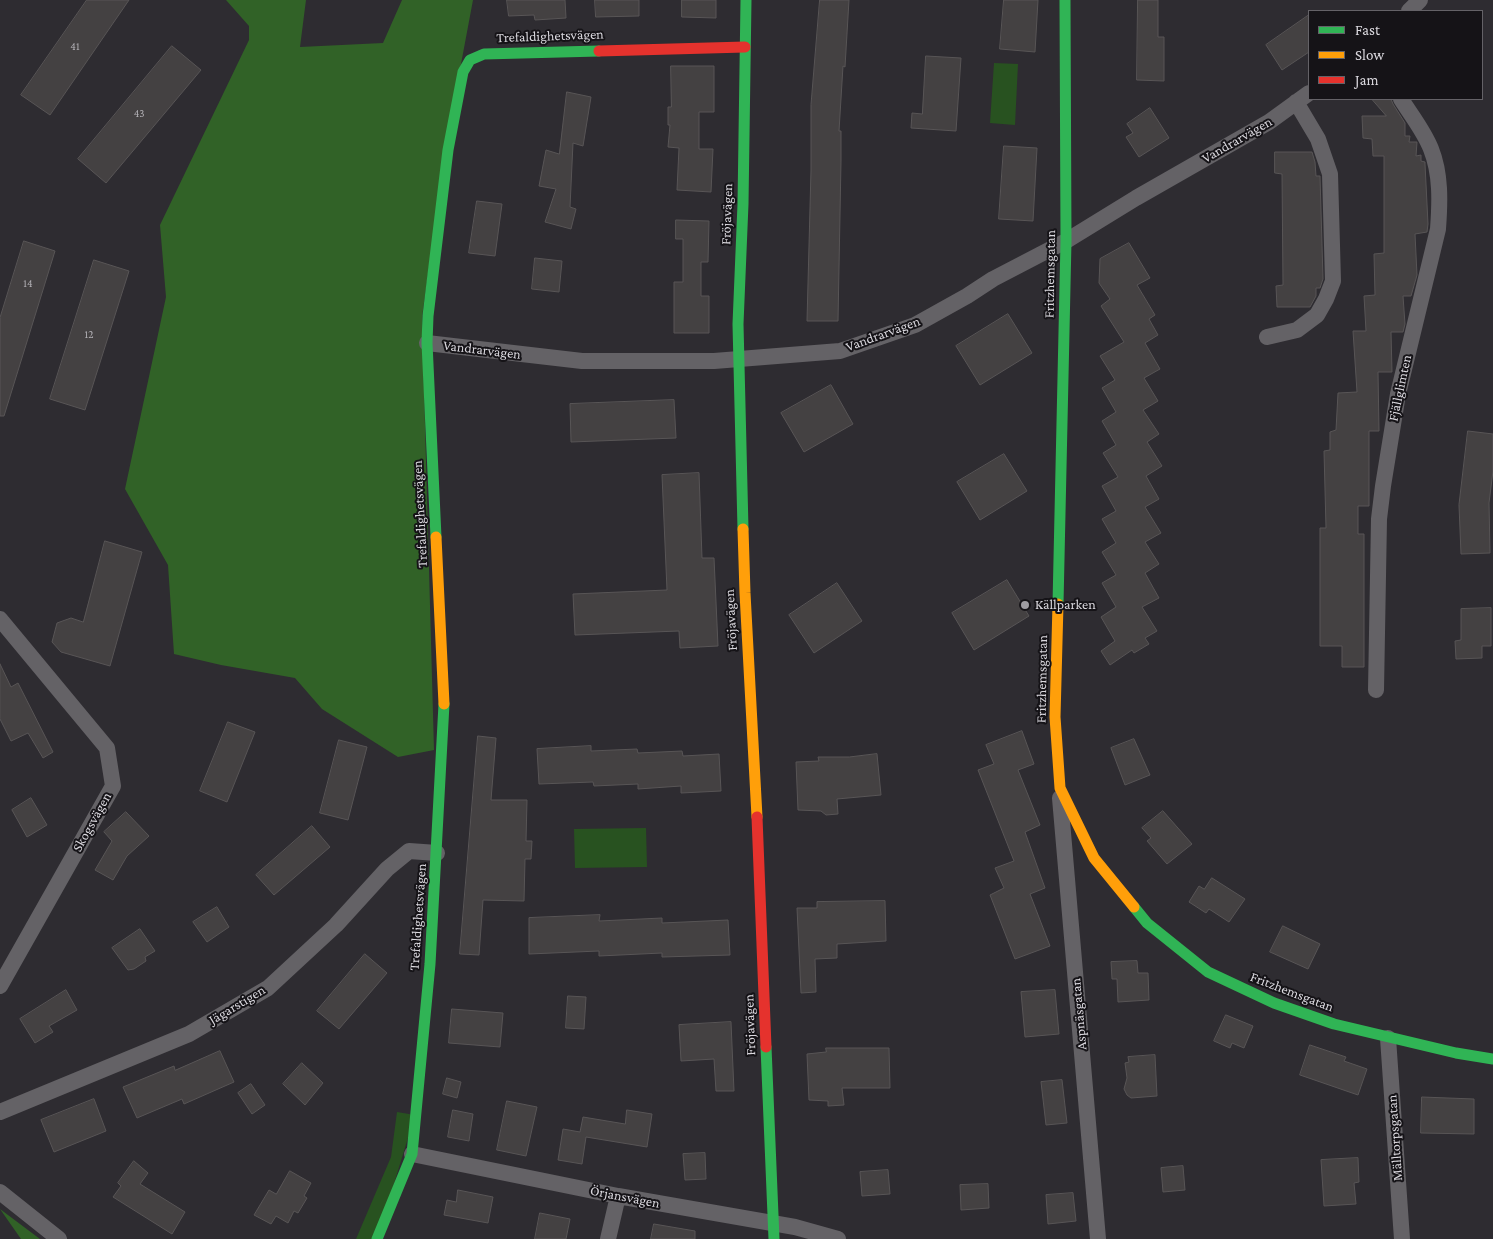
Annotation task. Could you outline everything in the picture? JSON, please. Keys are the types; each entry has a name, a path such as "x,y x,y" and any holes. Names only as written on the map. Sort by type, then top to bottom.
{"street":[{"name":"Fröjavägen","path":"746,0 743,204 738,324 745,593 758,839 773,1232"},
{"name":"Fritzhemsgatan","path":"1065,0 1066,241 1055,718 1060,788 1094,858 1147,923 1208,972 1274,1003 1334,1024 1456,1053 1493,1059"},
{"path":"1410,10 1420,0"},
{"name":"Trefaldighetsvägen","path":"377,1239 412,1154 430,964 444,700 427,343 428,316 448,150 463,72 470,60 484,54 745,47"},
{"name":"Vandrarvägen","path":"427,343 582,361 739,359 840,350 914,325 967,296 993,279 1066,241 1136,198 1269,122 1303,98"},
{"path":"1267,338 1297,330 1317,315 1326,299 1333,280 1330,174 1303,98"},
{"name":"Fjällglimten","path":"1376,690 1379,519 1383,486 1398,394 1438,229 1440,209 1439,185 1431,148 1402,100"},
{"name":"Skogsvägen","path":"0,619 107,748 112,786 0,986"},
{"name":"Aspnäsgatan","path":"1060,788 1098,1239"},
{"name":"Jägarstigen","path":"0,1112 189,1034 268,988 336,925 387,869 409,851 437,853"},
{"name":"Mälltorpsgatan","path":"1388,1038 1402,1239"},
{"name":"Örjansvägen","path":"412,1154 618,1196 773,1232 795,1228 838,1239"},
{"path":"0,1192 59,1239"},
{"path":"608,1239 618,1196"}],"green space":[{"path":"226,0 306,0 300,47 383,43 402,0 473,0 446,144 422,317 434,750 398,757 322,709 295,678 221,665 174,654 168,565 125,489 166,297 160,225 249,40 249,26"},
{"path":"994,63 1018,64 1015,125 990,123"},
{"path":"646,828 647,867 575,868 574,829"},
{"path":"397,1112 415,1115 377,1239 356,1239 391,1157"},
{"path":"0,1209 40,1239 21,1239"}],"building":[{"path":"87,0 129,0 50,115 21,95"},
{"path":"507,0 565,0 566,18 535,20 534,15 509,16"},
{"path":"595,0 639,0 639,16 596,17"},
{"path":"682,0 716,0 716,18 682,17"},
{"path":"820,0 849,0 839,131 841,131 841,161 838,321 807,321 811,105"},
{"path":"1004,0 1038,0 1035,52 1000,49"},
{"path":"1138,0 1158,0 1158,37 1164,37 1164,81 1137,80"},
{"path":"1308,16 1308,53 1282,70 1266,45"},
{"path":"172,46 201,70 106,183 78,159"},
{"path":"926,56 961,58 956,131 911,128 912,113 922,114"},
{"path":"671,66 714,66 714,112 699,112 699,149 713,149 711,192 677,190 679,148 668,147 670,125 668,125 668,107 671,107"},
{"path":"567,92 591,97 583,146 573,143 570,207 576,209 571,229 545,222 556,189 539,186 546,150 559,154"},
{"path":"1373,100 1391,100 1405,123 1405,136 1410,136 1409,142 1417,142 1416,156 1421,155 1421,161 1425,162 1428,224 1427,232 1415,234 1417,275 1411,296 1403,296 1405,324 1403,332 1391,332 1392,372 1378,372 1379,431 1369,431 1369,506 1358,506 1358,534 1364,534 1364,667 1342,667 1342,646 1320,646 1320,528 1326,528 1324,451 1330,450 1330,432 1336,430 1338,393 1357,392 1353,331 1366,331 1364,296 1375,295 1374,254 1384,253 1384,156 1373,156 1372,139 1363,138 1362,116 1386,116"},
{"path":"1150,108 1169,138 1139,157 1126,137 1133,133 1127,124"},
{"path":"1004,146 1037,148 1033,221 999,219"},
{"path":"1275,152 1312,152 1316,176 1320,176 1323,279 1320,288 1316,288 1316,296 1310,307 1277,307 1276,286 1283,285 1282,174 1275,173"},
{"path":"477,201 502,204 495,256 469,253"},
{"path":"676,220 709,221 708,262 701,262 701,296 709,296 709,333 674,333 674,282 683,282 683,239 676,239"},
{"path":"24,241 55,251 4,416 0,416 0,318"},
{"path":"1129,243 1150,278 1137,285 1155,315 1149,319 1158,335 1145,343 1160,369 1144,378 1158,401 1143,410 1159,434 1147,442 1162,466 1146,476 1159,499 1145,507 1161,533 1145,542 1159,564 1145,573 1159,598 1142,607 1157,631 1145,638 1149,644 1134,653 1132,650 1110,665 1101,651 1115,641 1101,617 1116,607 1102,583 1116,575 1102,552 1116,543 1102,519 1116,511 1102,486 1118,477 1103,453 1116,445 1102,421 1116,412 1102,388 1115,380 1100,356 1124,342 1101,306 1110,299 1099,283 1100,259"},
{"path":"535,258 562,261 559,292 532,289"},
{"path":"94,260 129,271 85,410 50,399"},
{"path":"1008,314 1032,353 980,385 956,346"},
{"path":"831,385 853,424 804,452 781,413"},
{"path":"674,400 676,438 571,442 570,404"},
{"path":"1468,431 1493,434 1493,471 1489,503 1490,553 1461,554 1459,505"},
{"path":"1004,454 1027,491 980,520 957,482"},
{"path":"699,473 702,558 714,558 718,646 680,648 679,631 575,635 573,594 667,590 662,475"},
{"path":"105,541 142,552 110,666 61,652 52,642 57,623 71,618 83,622"},
{"path":"1007,580 1029,616 974,650 952,613"},
{"path":"837,583 862,621 814,653 789,615"},
{"path":"1491,608 1491,646 1482,646 1482,658 1456,659 1455,641 1461,640 1461,609"},
{"path":"0,664 11,687 18,683 53,752 43,758 28,733 11,741 0,719"},
{"path":"228,722 255,732 227,802 200,791"},
{"path":"1022,731 1034,764 1018,770 1040,825 1025,832 1045,888 1030,894 1050,946 1015,959 990,895 1004,888 995,868 1014,861 978,770 994,764 986,745"},
{"path":"478,736 496,738 491,800 527,800 526,841 532,841 531,859 525,859 524,901 483,900 479,955 460,954"},
{"path":"1134,739 1150,775 1125,785 1111,748"},
{"path":"339,740 367,747 348,820 320,813"},
{"path":"591,746 591,751 637,749 638,753 682,751 683,756 719,754 721,791 681,793 681,786 638,789 638,784 594,786 593,782 539,784 537,749"},
{"path":"877,754 881,795 837,799 838,814 826,815 821,811 798,810 796,762 819,761 818,757 849,757"},
{"path":"31,798 47,825 27,837 12,810"},
{"path":"1163,811 1192,844 1167,864 1147,841 1151,838 1142,828"},
{"path":"126,812 149,836 127,856 113,880 95,870 112,841 104,832"},
{"path":"312,826 330,847 274,895 256,875"},
{"path":"1212,878 1245,899 1229,922 1209,909 1206,913 1189,902 1199,886 1204,889"},
{"path":"885,901 886,941 837,944 837,958 815,959 816,992 801,993 797,908 817,908 817,902"},
{"path":"217,907 229,927 207,942 193,922"},
{"path":"600,915 599,921 662,918 662,923 728,920 730,955 662,957 662,953 599,956 599,951 529,954 529,918"},
{"path":"1283,926 1320,944 1308,969 1270,952"},
{"path":"140,929 155,951 145,957 146,961 134,969 128,970 112,948"},
{"path":"365,954 387,973 339,1029 317,1011"},
{"path":"1137,961 1138,973 1148,973 1149,1000 1118,1002 1117,979 1112,979 1111,962"},
{"path":"66,990 77,1010 49,1026 53,1032 35,1043 20,1019"},
{"path":"1055,990 1059,1034 1025,1037 1021,992"},
{"path":"568,996 586,997 584,1029 566,1028"},
{"path":"452,1009 503,1013 500,1047 449,1043"},
{"path":"1226,1015 1253,1026 1244,1048 1232,1043 1230,1048 1214,1041"},
{"path":"731,1022 734,1091 716,1091 714,1059 681,1061 679,1025"},
{"path":"1310,1045 1346,1057 1344,1061 1367,1069 1358,1095 1300,1075"},
{"path":"826,1048 889,1048 890,1088 842,1088 844,1105 828,1106 828,1101 809,1100 807,1054 826,1052"},
{"path":"220,1051 234,1082 184,1104 182,1099 137,1118 123,1087 174,1066 175,1070"},
{"path":"1155,1055 1157,1096 1131,1098 1124,1089 1127,1078 1125,1063 1129,1062 1128,1057"},
{"path":"302,1063 323,1083 305,1105 283,1084"},
{"path":"447,1078 461,1082 457,1098 443,1094"},
{"path":"1062,1080 1067,1123 1046,1125 1041,1082"},
{"path":"251,1084 265,1105 252,1114 238,1093"},
{"path":"1422,1097 1474,1099 1474,1134 1421,1133"},
{"path":"94,1099 106,1131 54,1152 41,1120"},
{"path":"507,1101 537,1107 526,1156 497,1150"},
{"path":"453,1110 473,1114 469,1141 448,1137"},
{"path":"627,1110 652,1114 647,1147 586,1137 582,1164 558,1160 563,1129 580,1132 583,1117 625,1124"},
{"path":"705,1153 706,1179 685,1180 683,1154"},
{"path":"1358,1158 1359,1182 1354,1183 1356,1204 1324,1206 1321,1160"},
{"path":"134,1161 148,1173 140,1184 185,1212 172,1234 113,1197 121,1186 118,1183"},
{"path":"1183,1166 1185,1190 1163,1192 1161,1168"},
{"path":"888,1170 890,1194 862,1196 860,1172"},
{"path":"290,1171 311,1183 304,1196 307,1198 298,1213 294,1211 288,1223 276,1216 271,1224 254,1215 269,1190 276,1194"},
{"path":"988,1184 989,1208 961,1210 960,1185"},
{"path":"458,1190 493,1197 488,1223 444,1215 447,1200 456,1202"},
{"path":"1073,1193 1076,1221 1048,1224 1046,1195"},
{"path":"540,1213 570,1219 566,1239 535,1239"},
{"path":"654,1224 695,1231 695,1239 651,1239"}],"traffic: fast":[{"path":"743,529 738,324 743,204 746,0"},
{"path":"1058,604 1066,241 1065,0"},
{"path":"436,537 427,343 428,316 448,150 463,72 470,60 484,54 599,51"},
{"path":"377,1239 412,1154 430,964 444,704"},
{"path":"1134,907 1147,923 1208,972 1274,1003 1334,1024 1456,1053 1493,1059"},
{"path":"766,1047 774,1239"}],"traffic: slow":[{"path":"743,529 757,817"},
{"path":"436,537 444,704"},
{"path":"1058,604 1055,717 1060,788 1094,858 1134,907"}],"traffic: jam":[{"path":"599,51 745,47"},
{"path":"757,817 766,1047"}],"place":[{"name":"Källparken","path":"1025,605"}]}
